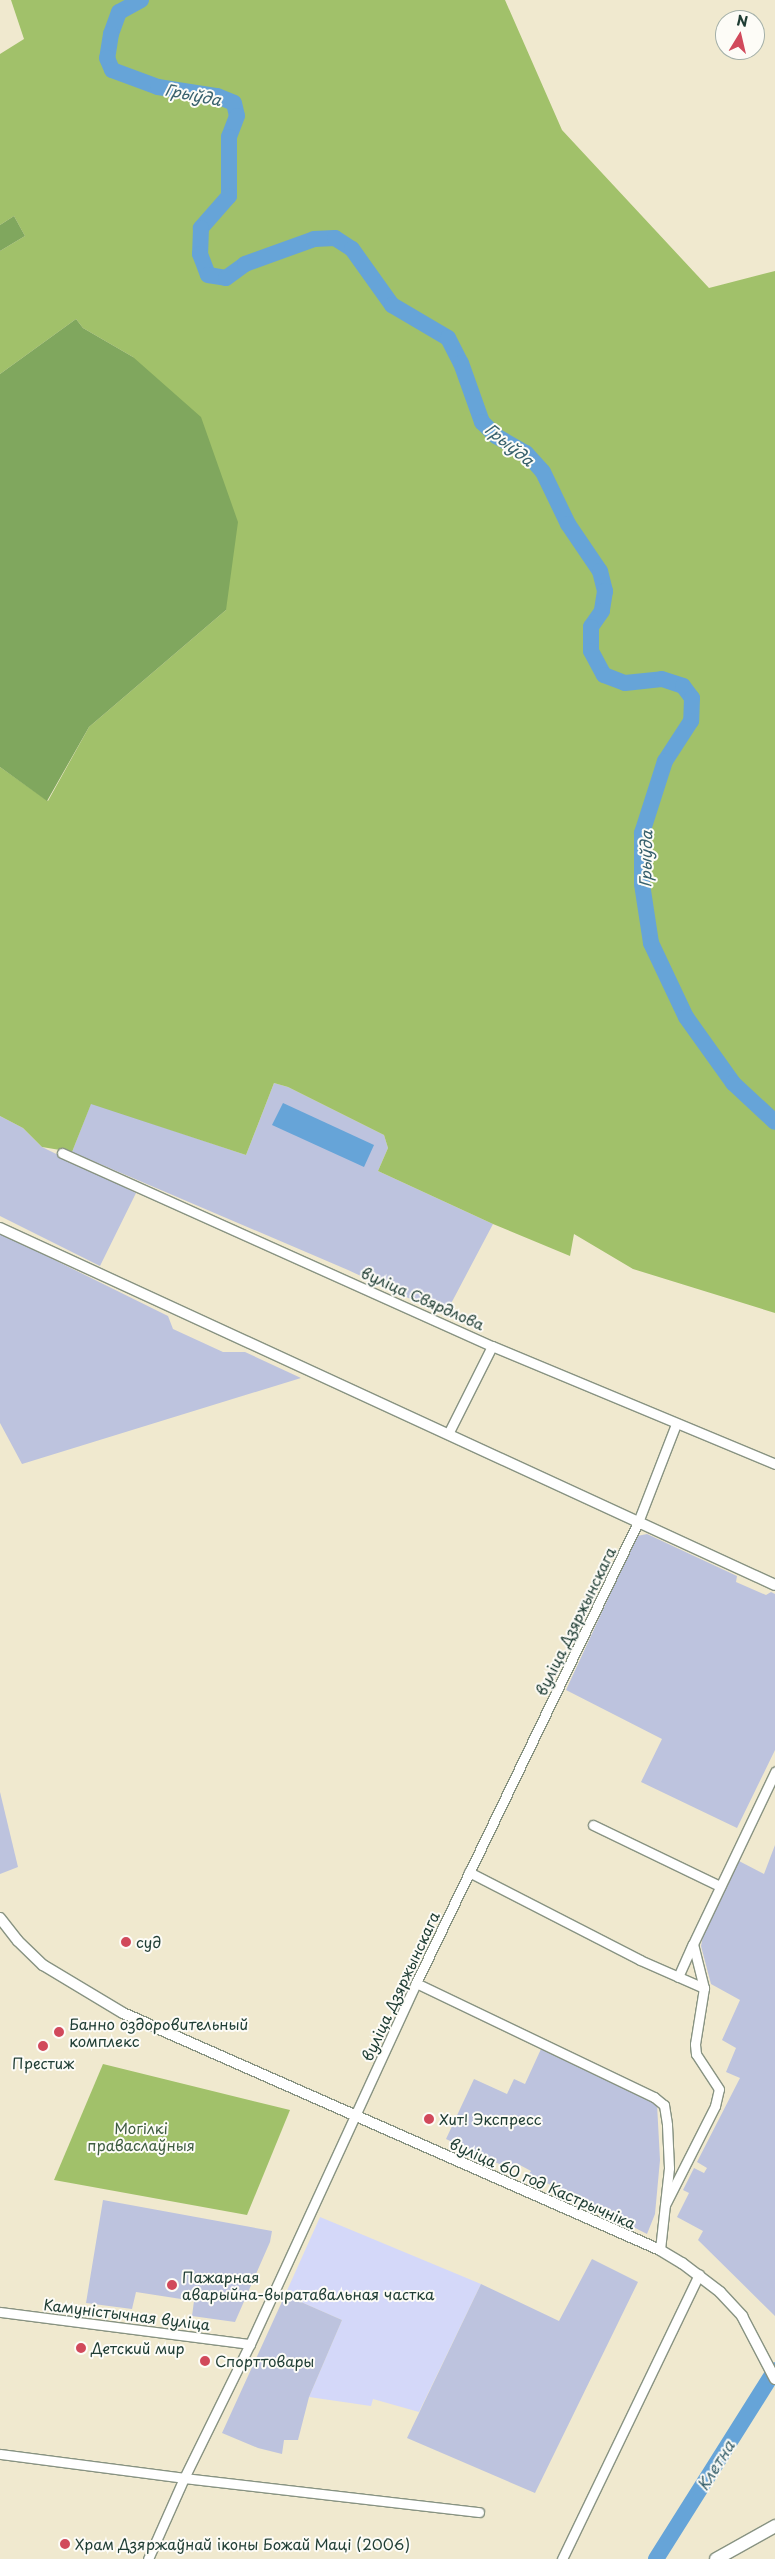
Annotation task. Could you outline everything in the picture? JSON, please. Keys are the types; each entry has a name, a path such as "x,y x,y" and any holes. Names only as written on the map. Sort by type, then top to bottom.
{"main road":[{"path":"716,2559 775,2526"}],"street":[{"name":"вуліца Свярдлова","path":"62,1153 492,1346 775,1464"},
{"path":"0,1228 775,1585"},
{"path":"448,1434 492,1346"},
{"name":"вуліца Дзяржынскага","path":"148,2559 184,2478 250,2344 353,2116 638,1522 676,1424"},
{"path":"678,1977 775,1772"},
{"path":"593,1825 720,1886"},
{"path":"469,1872 640,1960 704,1988"},
{"name":"вуліца 60 год Кастрычніка","path":"0,1918 18,1942 43,1965 123,2013 660,2250 699,2274 720,2292 742,2316 775,2379"},
{"path":"665,2205 715,2106 719,2089 696,2054 695,2044 704,1988 694,1944"},
{"path":"416,1983 654,2097 664,2105 669,2168 660,2250"},
{"path":"562,2559 699,2274"},
{"name":"Камуністычная вуліца","path":"0,2312 250,2344"},
{"path":"0,2454 184,2478 479,2512"}],"shaded area":[{"path":"274,1083 288,1087 384,1135 388,1148 378,1171 493,1224 445,1315 348,1270 72,1152 91,1103 246,1155"},
{"path":"0,1116 23,1128 42,1147 136,1193 100,1266 0,1216"},
{"path":"0,1233 168,1316 173,1329 223,1352 245,1352 301,1378 22,1464 0,1423"},
{"path":"647,1534 737,1576 736,1582 766,1595 771,1592 775,1594 775,1750 737,1828 641,1782 662,1739 566,1690 637,1536"},
{"path":"0,1792 18,1867 0,1874"},
{"path":"775,1845 775,2316 698,2240 703,2231 677,2217 689,2193 683,2190 694,2168 704,2173 707,2168 697,2162 740,2078 726,2072 736,2048 722,2040 740,2000 711,1984 701,1946 703,1936 739,1861 764,1874"},
{"path":"541,2049 657,2104 660,2160 655,2214 647,2234 529,2174 531,2171 516,2163 512,2170 446,2139 474,2079 507,2094 514,2079 525,2084"},
{"path":"103,2200 272,2231 270,2242 235,2322 192,2316 194,2301 136,2292 132,2309 86,2303"},
{"path":"320,2217 481,2284 419,2412 373,2399 371,2406 309,2397 342,2320 285,2295"},
{"path":"592,2259 638,2282 535,2493 407,2438 481,2284 559,2321"},
{"path":"285,2295 342,2320 309,2397 298,2440 284,2440 282,2454 258,2448 222,2433"}],"green space":[{"path":"11,0 505,0 562,130 709,288 775,271 775,1313 633,1269 574,1234 570,1256 493,1224 378,1171 388,1148 384,1135 288,1087 274,1083 246,1155 91,1104 72,1152 42,1147 23,1128 0,1116 0,767 48,801 89,727 226,610 133,357 83,328 76,319 0,374 0,251 25,236 14,216 0,225 0,54 24,39"},
{"path":"14,216 25,236 0,251 0,225"},
{"path":"76,319 83,328 133,357 201,417 238,522 226,610 89,727 47,801 0,767 0,374"},
{"name":"Могілкі праваслаўныя","path":"103,2064 290,2110 247,2215 54,2180"}],"water":[{"path":"283,1103 374,1145 364,1167 272,1125"}],"waterway":[{"name":"Грыўда","path":"141,0 119,12 111,34 107,58 112,70 158,87 217,96 234,103 237,116 229,137 229,196 201,228 200,254 208,275 226,278 245,264 314,239 335,238 352,249 392,305 448,338 461,363 482,422 496,436 526,453 543,472 568,524 600,571 605,591 602,611 591,627 591,651 604,675 625,683 662,679 683,686 692,698 691,721 665,761 642,833 642,884 651,943 686,1017 733,1083 775,1122"},
{"name":"Клетна","path":"656,2559 775,2370"}],"place":[{"name":"суд","path":"126,1942"},
{"name":"Банно оздоровительный комплекс","path":"59,2032"},
{"name":"Престиж","path":"43,2046"},
{"name":"Хит! Экспресс","path":"429,2119"},
{"name":"Пажарная аварыйна-выратавальная частка","path":"172,2285"},
{"name":"Детский мир","path":"81,2348"},
{"name":"Спорттовары","path":"205,2361"},
{"name":"Храм Дзяржаўнай іконы Божай Маці (2006)","path":"65,2544"}]}
